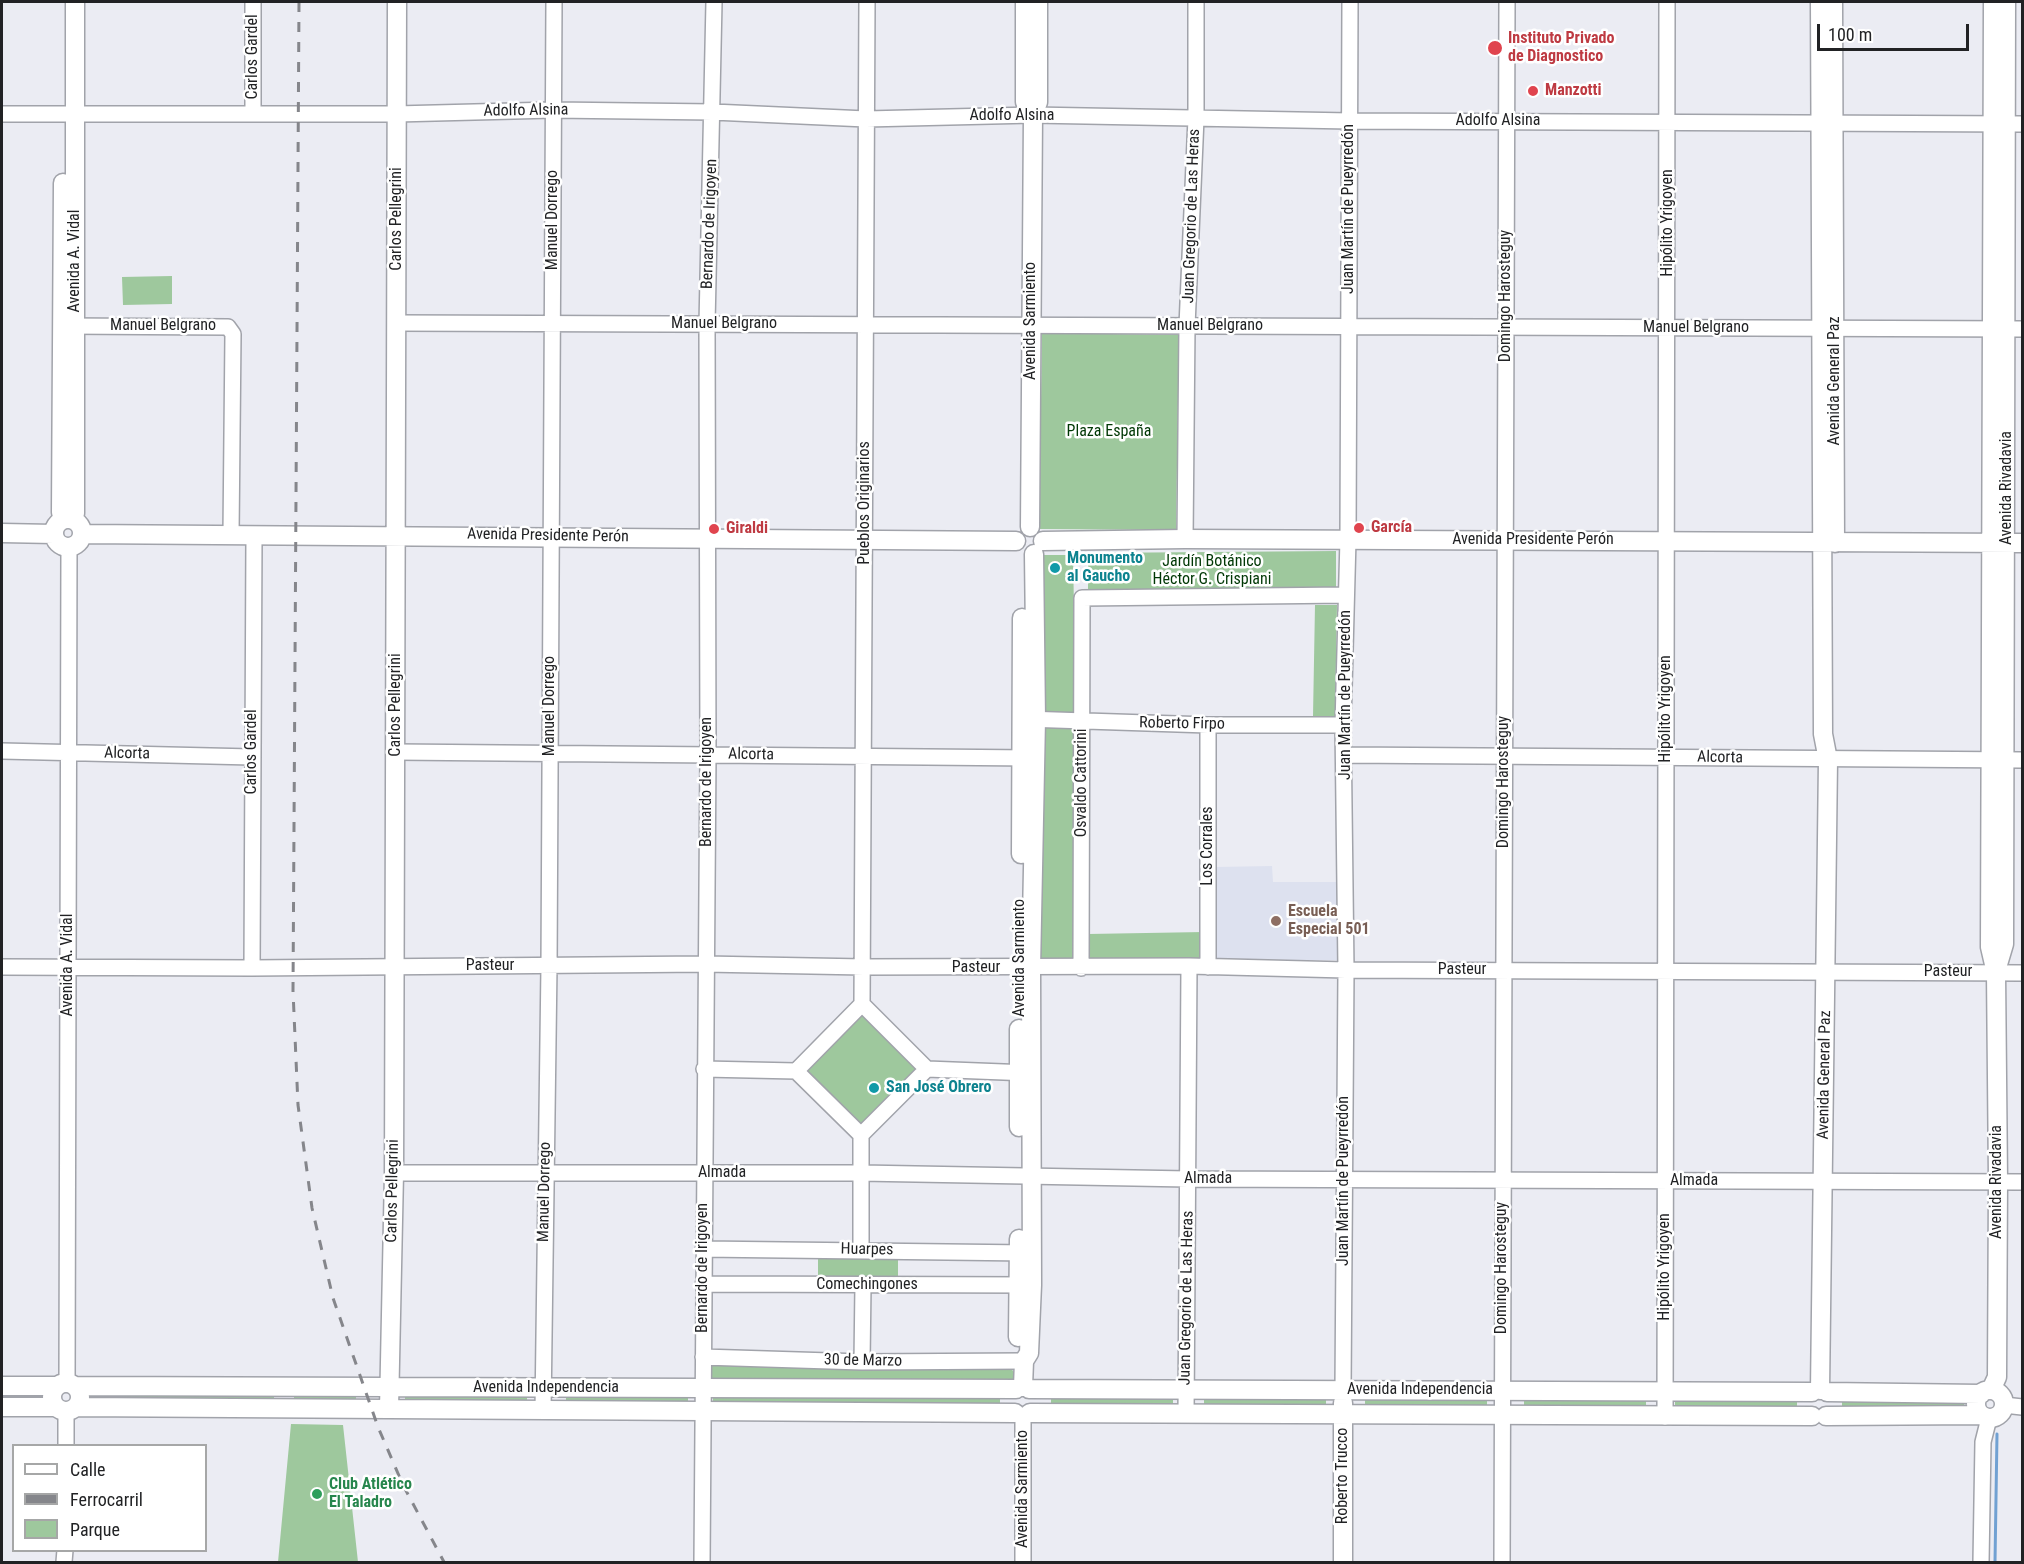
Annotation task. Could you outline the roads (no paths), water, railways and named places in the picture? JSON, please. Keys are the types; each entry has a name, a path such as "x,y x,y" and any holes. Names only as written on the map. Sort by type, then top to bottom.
{"main road":[{"name":"Avenida A. Vidal","path":"63,2 69,115 69,326 75,513 68,531"},
{"name":"Avenida A. Vidal","path":"69,115 75,2"},
{"name":"Carlos Pellegrini","path":"389,1409 394,1173 397,2"},
{"name":"Avenida Sarmiento","path":"1024,2 1025,102 1033,116"},
{"name":"Avenida Sarmiento","path":"1023,1413 1009,1406 1009,1398 1023,1388 1024,1361 1018,1351 1025,1285 1029,547 1038,530 1030,527 1033,116 1038,102 1038,2"},
{"name":"Avenida General Paz","path":"1820,2 1828,122"},
{"name":"Avenida General Paz","path":"1819,1416 1805,1406 1806,1398 1819,1391 1824,1182 1828,760 1835,737 1829,541 1828,328 1828,122 1833,2"},
{"name":"Avenida Rivadavia","path":"1993,2 2008,124"},
{"name":"Avenida Rivadavia","path":"1985,1416 1976,1404 1997,1377 1996,973 1990,947 2006,760 2008,124 2006,2"},
{"name":"Avenida Presidente Perón","path":"2,534 68,531 254,536 864,539 1029,547 1185,539 2007,543"},
{"path":"66,1385 80,1397 66,1408 52,1396 66,1385"},
{"name":"Avenida Independencia","path":"2,1386 1986,1392"},
{"name":"Roberto Trucco","path":"1343,1389 1343,1563"},
{"path":"1985,1416 2000,1414 2013,1406 2001,1395 1986,1392"},
{"name":"Avenida Independencia","path":"2,1407 1665,1417 1985,1416"}],"street":[{"name":"Carlos Gardel","path":"253,2 253,113"},
{"name":"Manuel Dorrego","path":"543,1410 549,966 554,2"},
{"name":"Bernardo de Irigoyen","path":"702,1563 703,1173 708,754 706,324 714,2"},
{"name":"Pueblos Originarios","path":"862,1004 864,967 867,2"},
{"name":"Juan Gregorio de Las Heras","path":"1185,539 1187,326 1196,118 1196,2"},
{"name":"Juan Martín de Pueyrredón","path":"1343,1389 1346,970 1343,725 1348,539 1350,2"},
{"name":"Domingo Harosteguy","path":"1502,1563 1507,2"},
{"name":"Hipólito Yrigoyen","path":"1665,1417 1667,2"},
{"name":"Adolfo Alsina","path":"2,114 396,114 553,110 713,112 866,118 1033,116 1350,121 2008,124"},
{"name":"Manuel Belgrano","path":"397,323 2007,329"},
{"name":"Manuel Belgrano","path":"69,326 228,327 233,334 231,534"},
{"name":"Avenida A. Vidal","path":"66,1385 69,968 68,531"},
{"name":"Carlos Gardel","path":"252,968 254,536"},
{"name":"Osvaldo Cattorini","path":"1082,968 1082,598 1346,595"},
{"name":"Roberto Firpo","path":"1029,719 1208,725 1343,725"},
{"name":"Los Corrales","path":"1208,725 1208,967"},
{"name":"Alcorta","path":"2,751 252,757"},
{"name":"Alcorta","path":"396,752 1028,758"},
{"name":"Alcorta","path":"1345,755 2006,760"},
{"name":"Pasteur","path":"2,967 252,968 705,964 864,967 1189,966 1346,970 2022,973"},
{"name":"Juan Gregorio de Las Heras","path":"1186,1414 1189,966"},
{"path":"796,1071 862,1004 927,1069 1026,1073"},
{"path":"704,1069 796,1071 861,1135"},
{"path":"861,1250 861,1135 927,1069"},
{"name":"Almada","path":"394,1173 861,1173 1188,1179 2022,1182"},
{"name":"Huarpes","path":"703,1250 1025,1252"},
{"name":"Comechingones","path":"703,1284 1025,1285"},
{"path":"861,1362 863,1285"},
{"name":"30 de Marzo","path":"703,1357 861,1362 1024,1361"},
{"path":"66,1408 66,1444"},
{"name":"Avenida Sarmiento","path":"1023,1413 1023,1563"},
{"path":"1982,1563 1985,1416"}],"waterway":[{"path":"1995,1562 1997,1434"}],"railway":[{"path":"299,2 293,991 298,1105 312,1208 333,1298 378,1427 403,1485 444,1562"}],"place":[{"name":"Instituto Privado de Diagnostico","path":"1495,48"},
{"name":"Manzotti","path":"1533,91"},
{"name":"García","path":"1359,528"},
{"name":"Giraldi","path":"714,529"},
{"name":"Monumento al Gaucho","path":"1055,568"},
{"name":"Escuela Especial 501","path":"1276,921"},
{"name":"San José Obrero","path":"874,1088"},
{"name":"Club Atlético El Taladro","path":"317,1494"}],"park label":[{"name":"Plaza España","path":"1109,432"},
{"name":"Jardín Botánico Héctor G. Crispiani","path":"1212,571"}]}
